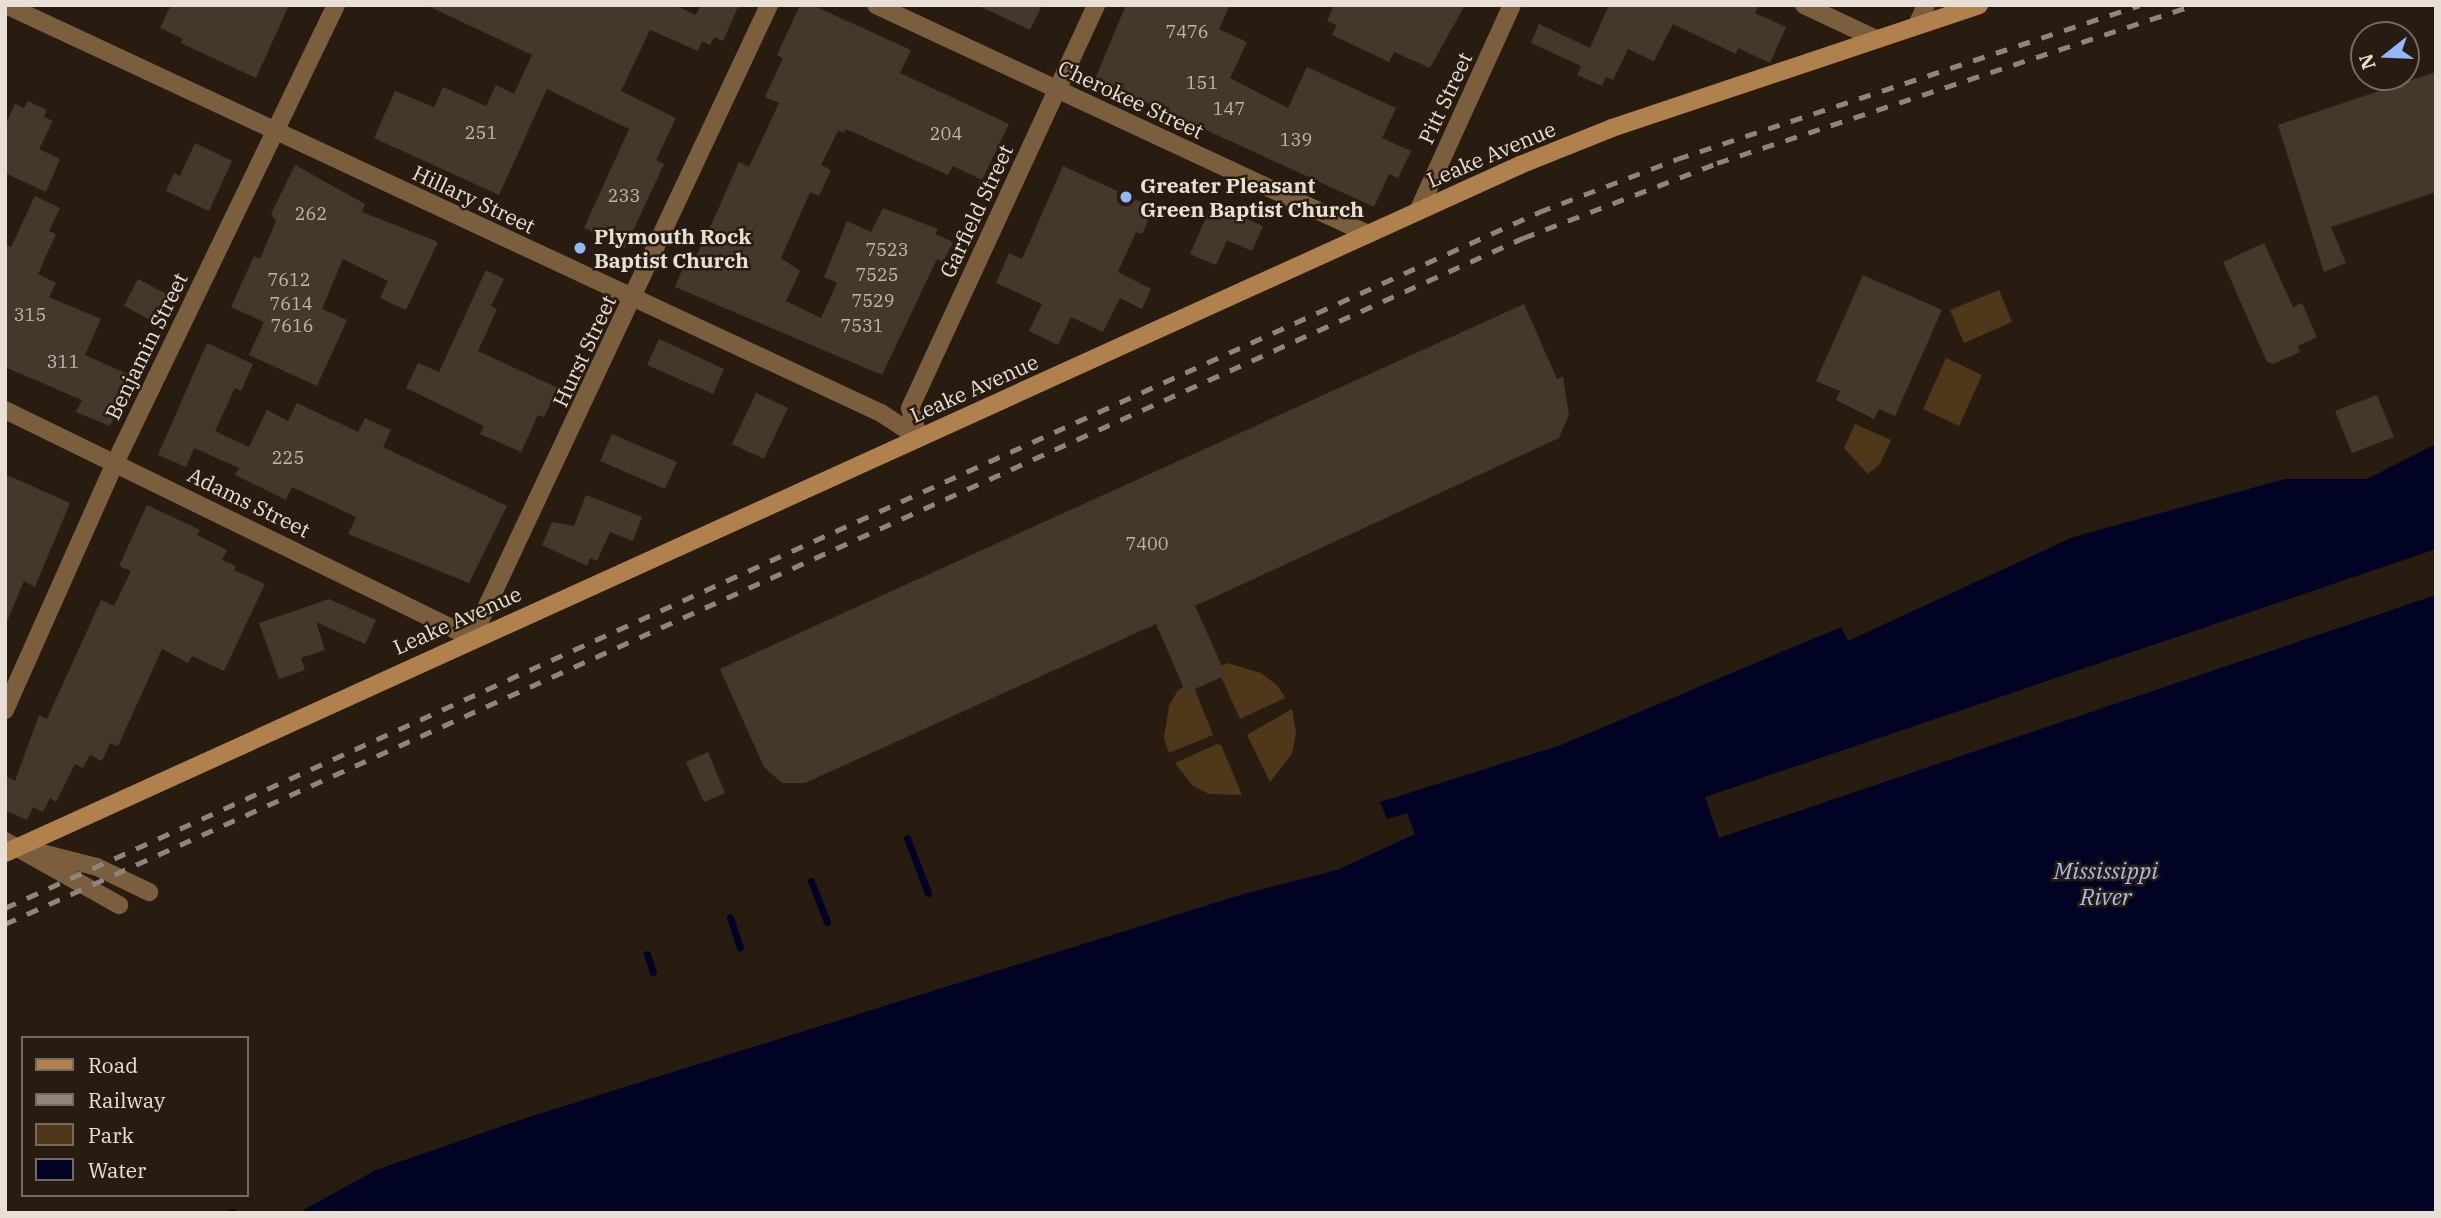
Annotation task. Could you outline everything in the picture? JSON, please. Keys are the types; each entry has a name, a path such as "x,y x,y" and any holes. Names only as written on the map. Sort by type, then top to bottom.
{"street":[{"name":"Hillary Street","path":"6,5 881,413 919,438"},
{"name":"Benjamin Street","path":"5,710 116,461 336,5"},
{"name":"Hurst Street","path":"472,638 634,298 769,5"},
{"name":"Cherokee Street","path":"876,5 1368,234"},
{"name":"Garfield Street","path":"919,438 910,408 1096,5"},
{"name":"Pitt Street","path":"1419,209 1512,5"},
{"path":"1804,5 1876,39"},
{"path":"1917,25 1926,5"},
{"name":"Leake Avenue","path":"9,847 919,438 1419,209 1612,128 1979,5"},
{"name":"Adams Street","path":"5,410 116,461 472,638"},
{"path":"9,847 97,867 149,892"},
{"path":"9,847 119,905"}],"green space":[{"path":"1999,290 2012,322 1964,343 1950,310"},
{"path":"1946,358 1982,375 1959,426 1923,409"},
{"path":"1855,424 1891,440 1880,464 1868,474 1844,448"},
{"path":"1227,663 1261,673 1278,686 1285,698 1240,719 1217,668"},
{"path":"1192,682 1213,735 1169,753 1164,738 1169,706 1178,690"},
{"path":"1292,709 1296,733 1292,754 1270,782 1247,735"},
{"path":"1217,744 1221,745 1242,795 1209,794 1193,786 1175,763"}],"water":[{"name":"Mississippi River","path":"2436,444 2436,1213 221,1213 1390,829 1380,802 1561,745 1841,627 1848,641 2073,537 2285,479 2367,479"}],"pier":[{"path":"2436,549 2436,595 1719,838 1705,797"},
{"path":"1381,804 1387,819 1407,813 1415,834 1337,870 1240,895 529,1117 376,1170 298,1213 236,1213 233,1205 458,1107 1386,827"}],"building":[{"path":"171,5 289,5 256,78 181,43 183,39 160,28"},
{"path":"426,5 674,5 696,15 701,5 739,5 723,41 714,37 710,45 702,41 698,51 650,30 621,91 676,118 656,160 664,164 625,248 584,228 629,129 547,89 499,195 374,138 395,91 434,107 443,87 486,106 496,85 514,94 532,55"},
{"path":"800,5 812,5 911,50 900,73 1009,124 982,180 953,166 948,175 846,129 844,133 838,131 821,165 831,170 819,196 810,192 781,258 800,271 786,301 821,318 837,283 824,277 847,221 871,232 883,208 938,229 935,234 953,242 943,262 937,259 882,375 675,287 686,261 692,263 706,237 739,162 749,167 779,103 765,97 783,58 777,55"},
{"path":"977,5 1042,5 1030,30"},
{"path":"1126,5 1230,5 1219,29 1247,42 1230,78 1288,108 1307,67 1396,108 1382,138 1411,151 1398,178 1389,174 1374,207 1095,79"},
{"path":"1334,5 1465,5 1430,68 1394,52 1389,62 1332,35 1337,25 1327,21"},
{"path":"1609,5 1759,5 1755,13 1786,27 1770,63 1738,48 1736,54 1673,24 1654,61 1628,49 1613,80 1606,77 1602,86 1577,75 1581,66 1531,43 1539,24 1590,48"},
{"path":"2436,72 2436,192 2331,227 2346,263 2324,272 2278,125 2379,91 2420,91 2420,77"},
{"path":"28,101 47,110 44,117 53,121 39,149 60,159 46,192 5,173 5,126 15,104 24,108"},
{"path":"195,143 232,161 209,211 166,191 174,173 180,176"},
{"path":"295,165 365,204 362,212 438,242 406,310 380,298 388,281 343,259 322,309 347,320 317,386 249,355 264,322 231,307 254,256 260,259 276,221 271,214"},
{"path":"1063,166 1154,208 1142,234 1136,232 1118,272 1151,289 1142,309 1120,298 1103,332 1071,317 1058,345 1029,331 1042,304 996,283 1009,253 1022,259"},
{"path":"35,196 60,208 49,231 56,234 38,274 56,283 49,297 101,319 85,355 132,376 110,426 76,412 82,400 5,367 5,245 11,247"},
{"path":"1212,204 1263,226 1252,251 1227,240 1216,265 1190,254"},
{"path":"2264,243 2293,307 2302,303 2317,337 2298,346 2300,352 2273,364 2267,362 2223,262"},
{"path":"486,270 504,279 491,306 497,309 478,351 558,388 544,417 538,415 521,452 480,434 484,426 406,388 418,363 439,372"},
{"path":"1863,275 1942,310 1895,416 1879,409 1874,419 1836,400 1840,391 1816,381"},
{"path":"138,279 168,295 154,322 124,306"},
{"path":"1524,304 1557,379 1563,376 1569,415 1559,438 1195,606 1226,675 1186,693 1156,624 805,783 782,783 764,767 720,669"},
{"path":"659,339 724,369 713,394 647,365"},
{"path":"207,343 253,364 241,391 235,388 215,431 249,447 267,410 288,421 297,403 358,432 365,418 391,430 383,447 507,506 469,583 348,534 356,517 292,487 286,500 235,475 239,468 194,448 186,467 158,455"},
{"path":"756,393 788,408 764,459 732,444"},
{"path":"2377,395 2394,437 2352,453 2335,411"},
{"path":"612,434 677,462 665,489 600,461"},
{"path":"5,474 70,503 35,587 24,581 5,626"},
{"path":"586,495 642,517 633,541 610,532 597,561 590,558 587,566 542,545 552,522 574,526"},
{"path":"147,505 200,530 197,535 227,550 222,560 236,566 234,570 265,584 224,671 192,656 188,663 162,649 118,746 110,743 102,761 90,755 83,768 75,764 56,802 50,798 43,812 33,807 27,820 5,810 5,776 15,781 39,715 47,719 101,600 114,606 131,571 119,566"},
{"path":"329,599 376,620 365,644 316,622 325,650 301,658 305,670 279,679 259,623"},
{"path":"708,752 725,793 704,802 686,762"}],"waterway":[{"path":"907,838 928,893"},
{"path":"811,881 827,922"},
{"path":"730,917 740,947"},
{"path":"647,954 653,972"}],"railway":[{"path":"5,908 1539,212 1677,159 2139,5"},
{"path":"5,924 1523,238 1717,163 2194,5"}],"place":[{"name":"Greater Pleasant Green Baptist Church","path":"1126,197"},
{"name":"Plymouth Rock Baptist Church","path":"580,248"}]}
